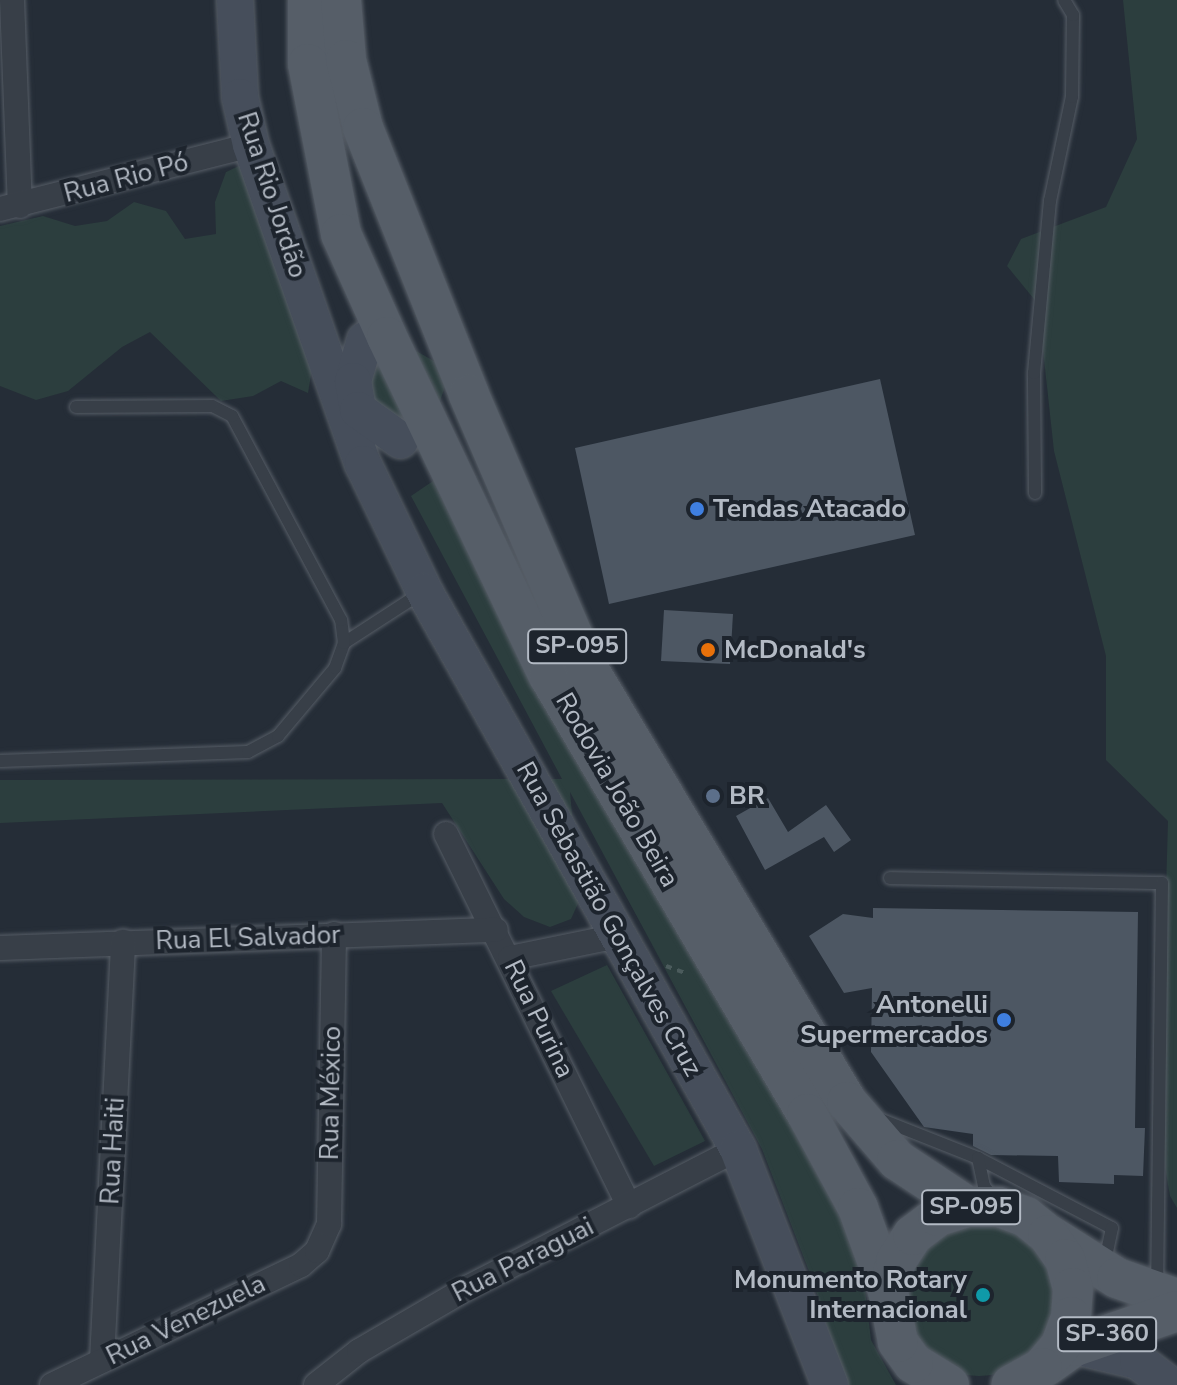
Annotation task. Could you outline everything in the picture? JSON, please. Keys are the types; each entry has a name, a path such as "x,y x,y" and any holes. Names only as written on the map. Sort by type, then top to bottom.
{"main road":[{"name":"Rodovia João Beira","path":"308,0 308,64 341,234 376,339 414,434 549,676 858,1208 888,1291"},
{"name":"Rodovia João Beira","path":"341,0 346,60 363,128 469,395 584,662 847,1102 897,1160 983,1207"},
{"path":"376,339 444,334"},
{"path":"414,434 469,395"},
{"name":"SP-095","path":"949,1385 918,1374 889,1317 888,1291 896,1261 913,1235 938,1216 983,1207 1026,1217 1048,1235 1065,1259 1073,1288 1071,1317 1061,1345 1027,1379"},
{"name":"SP-360","path":"1048,1235 1104,1269 1170,1301"},
{"name":"SP-360","path":"1027,1379 1075,1346 1170,1301"}],"street":[{"path":"10,207 12,0"},
{"name":"Rua Rio Jordão","path":"235,0 240,97 251,145 363,464"},
{"name":"Rua Rio Pó","path":"10,207 251,145"},
{"path":"320,339 376,339 353,381 358,410 414,434"},
{"path":"363,464 414,434"},
{"name":"Rua Sebastião Gonçalves Cruz","path":"363,464 424,591 738,1149 830,1385"},
{"name":"Rua Purina","path":"446,834 510,958 629,1206"},
{"name":"Rua El Salvador","path":"0,948 496,930"},
{"name":"Rua México","path":"317,1251 329,1224 334,934"},
{"name":"Rua Haiti","path":"102,1360 123,942"},
{"path":"510,958 624,946"},
{"name":"Rua Paraguai","path":"316,1385 359,1351 469,1287 738,1149"},
{"name":"Rua Venezuela","path":"52,1385 301,1265 317,1251"},
{"path":"1075,1346 1138,1361 1170,1385"}],"lane":[{"path":"1035,493 1035,357 1050,201 1072,97 1073,15 1064,0"},
{"path":"0,761 248,752 278,736 335,668 344,643 341,620 232,416 212,406 76,407"},
{"path":"344,643 424,591"},
{"path":"890,878 1162,883 1170,1301"},
{"path":"847,1102 905,1132 978,1158 1112,1228 1104,1269"},
{"path":"978,1158 984,1186 983,1207"}],"path":[{"path":"624,946 696,979"}],"shaded area":[{"path":"1123,0 1177,0 1177,1208 1170,1196 1159,1133 1168,821 1106,760 1106,656 1054,451 1038,304 1007,266 1021,239 1106,207 1137,139"},
{"path":"256,158 312,369 308,393 281,381 253,396 221,401 150,332 122,347 68,391 36,400 0,386 0,226 43,216 75,226 107,221 134,202 166,211 185,239 216,234 215,202 226,172"},
{"path":"404,344 439,364 447,381 435,415"},
{"path":"379,358 414,430 374,422 366,371"},
{"path":"436,479 847,1217 864,1281 871,1340 896,1385 845,1385 814,1284 762,1149 570,792 580,899 571,919 550,927 524,917 504,899 442,803 0,823 0,780 562,779 411,496"},
{"path":"607,965 705,1141 654,1166 551,991"},
{"path":"979,1222 1008,1228 1033,1245 1050,1270 1056,1299 1050,1328 1033,1353 1008,1370 979,1376 950,1370 925,1353 908,1328 902,1299 908,1270 925,1245 950,1228"}],"building":[{"path":"880,379 915,535 609,604 575,448"},
{"path":"664,610 733,614 730,664 661,661"},
{"path":"768,798 788,832 826,805 851,840 834,852 824,837 765,870 736,816"},
{"name":"Antonelli Supermercados","path":"873,908 1138,912 1135,1128 1145,1128 1143,1176 1114,1175 1114,1184 1059,1182 1058,1156 991,1155 973,1146 973,1134 924,1127 871,1052 872,988 844,993 809,936 843,914 873,918"}],"place":[{"name":"Tendas Atacado","path":"697,509"},
{"name":"McDonald's","path":"708,650"},
{"name":"BR","path":"713,796"},
{"name":"Antonelli Supermercados","path":"1004,1020"},
{"name":"Monumento Rotary Internacional","path":"983,1295"}]}
